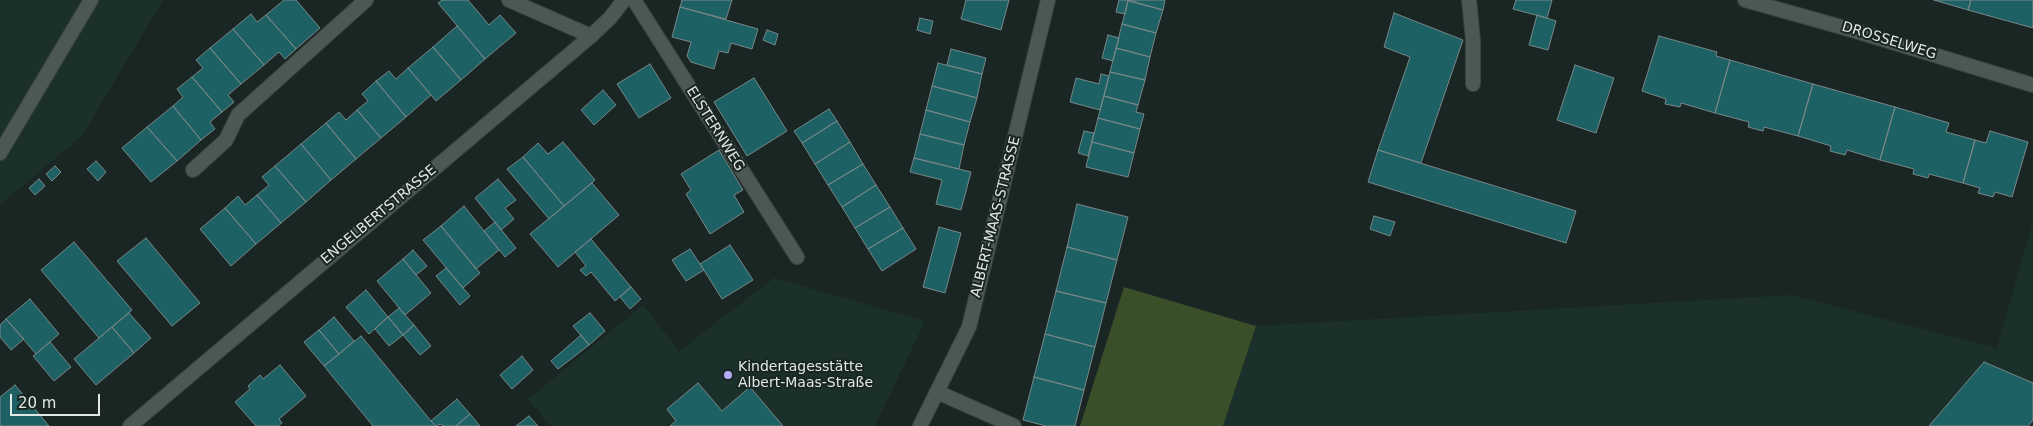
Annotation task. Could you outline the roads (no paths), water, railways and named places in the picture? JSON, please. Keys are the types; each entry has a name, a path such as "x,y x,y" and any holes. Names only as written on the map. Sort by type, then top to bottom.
{"street":[{"path":"0,153 91,0"},
{"path":"193,170 226,140 238,115 366,0"},
{"path":"509,0 591,36"},
{"name":"ENGELBERTSTRASSE","path":"130,426 591,36 610,18 624,0"},
{"name":"ELSTERNWEG","path":"634,0 798,257"},
{"name":"ALBERT-MAAS-STRASSE","path":"920,426 969,327 1048,0"},
{"path":"1469,0 1474,40 1473,84"},
{"name":"DROSSELWEG","path":"1745,0 1852,30 2033,86"},
{"path":"938,392 1014,426"}],"place":[{"name":"Kindertagesstätte Albert-Maas-Straße","path":"728,375"}]}
